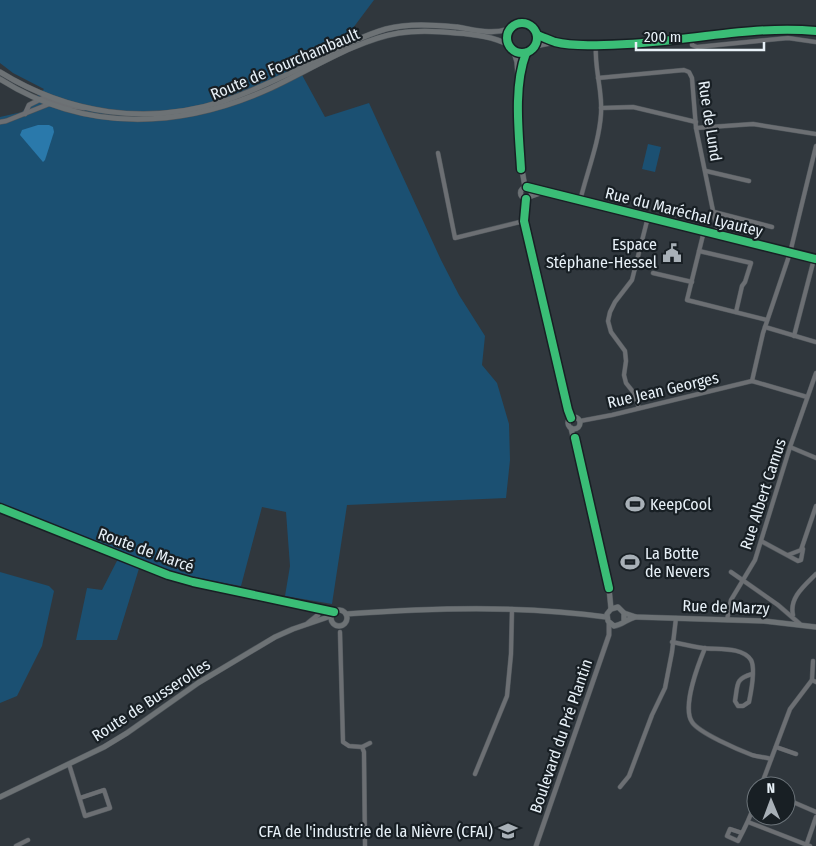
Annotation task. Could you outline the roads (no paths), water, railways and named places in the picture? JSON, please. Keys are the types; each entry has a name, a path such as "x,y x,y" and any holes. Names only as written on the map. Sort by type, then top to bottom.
{"main road":[{"path":"0,72 34,91 85,108 129,115 156,115 206,107 248,92 371,35 403,25 420,24 494,33 524,23 532,26 537,35 535,46"},
{"path":"509,29 506,36 507,44 514,52 517,62 520,152 526,187 531,191 524,221 571,418 568,424 572,428 575,438 610,588 618,608 624,612 624,620 617,626 609,623 606,617"},
{"path":"789,30 816,32"},
{"path":"519,91 522,63 526,53 535,46 555,42 596,45 642,44 789,30 816,32"},
{"name":"Route de Fourchambault","path":"0,79 25,94 49,104 90,116 110,119 158,119 185,116 224,106 380,38 418,31 487,37 507,44"},
{"path":"537,35 555,42"},
{"path":"514,52 526,53"},
{"path":"526,187 520,192 522,198 528,198"},
{"path":"571,418 575,417 580,420 575,438"},
{"path":"572,428 578,428"},
{"path":"606,617 611,609 610,588"},
{"path":"611,609 618,608"},
{"path":"342,624 332,616 340,610 346,614 512,609 606,617"},
{"name":"Rue de Marzy","path":"624,612 636,617"},
{"path":"342,624 367,613"},
{"path":"340,632 346,614"},
{"name":"Route de Busserolles","path":"0,797 69,764 127,733 178,695 275,637 332,616"},
{"name":"Rue de Marzy","path":"624,620 636,617 676,618 800,624 816,627"}],"street":[{"path":"692,38 692,45 697,47 788,38 816,42"},
{"path":"580,201 597,138 601,108 596,45"},
{"name":"Rue de Lund","path":"598,78 684,70 689,72 692,78 696,128 718,235"},
{"path":"34,91 38,99 39,108"},
{"path":"25,94 29,105"},
{"path":"25,114 29,105 43,98 64,105 85,108"},
{"path":"0,122 49,104"},
{"path":"601,108 633,107 696,122"},
{"path":"696,128 753,124 816,134"},
{"path":"807,397 752,382 755,363 767,320 790,253 816,146"},
{"path":"438,153 455,238 524,221"},
{"path":"706,171 749,181"},
{"name":"Rue du Maréchal Lyautey","path":"526,187 815,259"},
{"path":"528,198 546,192"},
{"path":"714,212 772,227"},
{"path":"639,408 634,393 626,384 624,375 625,351 611,332 608,321 615,302 632,280 648,218"},
{"path":"704,231 687,300 767,320"},
{"path":"699,251 751,263 742,286 736,312"},
{"path":"794,336 815,259"},
{"path":"653,273 692,282"},
{"path":"765,327 816,342"},
{"name":"Rue Albert Camus","path":"727,620 731,600 755,560 762,541 790,447 816,373"},
{"name":"Rue Jean Georges","path":"580,420 752,382"},
{"path":"790,447 816,458"},
{"path":"788,555 801,550 816,506"},
{"name":"Route de Marcé","path":"0,508 168,575 318,608 332,616"},
{"path":"762,541 798,561 801,560 802,546"},
{"path":"732,572 786,610 800,624"},
{"path":"793,616 791,607 794,599 816,574"},
{"path":"786,610 791,607"},
{"path":"306,625 318,616 318,608"},
{"path":"475,774 507,696 511,654 512,609"},
{"path":"620,787 629,776 652,715 665,688 676,618"},
{"name":"Boulevard du Pré Plantin","path":"536,846 609,634 609,623"},
{"name":"Boulevard du Pré Plantin","path":"609,634 617,626"},
{"path":"340,632 343,742 349,746 362,747 370,743"},
{"path":"672,642 704,648 731,650 746,655 752,661 752,674 749,702 744,706 738,706 735,700 739,680 741,677 752,674"},
{"path":"704,648 692,688 688,712 692,722 701,731 742,750 771,759"},
{"path":"765,776 790,709 814,681 813,661"},
{"path":"362,747 364,752 364,846"},
{"path":"776,747 796,754"},
{"path":"69,764 85,816 110,808 104,790 80,798"},
{"path":"796,803 816,812"},
{"path":"758,826 808,846 816,817"},
{"path":"742,833 746,826"},
{"path":"16,846 28,840"}],"place":[{"name":"Espace Stéphane-Hessel","path":"672,253"},
{"name":"KeepCool","path":"635,504"},
{"name":"La Botte de Nevers","path":"630,562"},
{"name":"CFA de l'industrie de la Nièvre (CFAI)","path":"508,831"}]}
